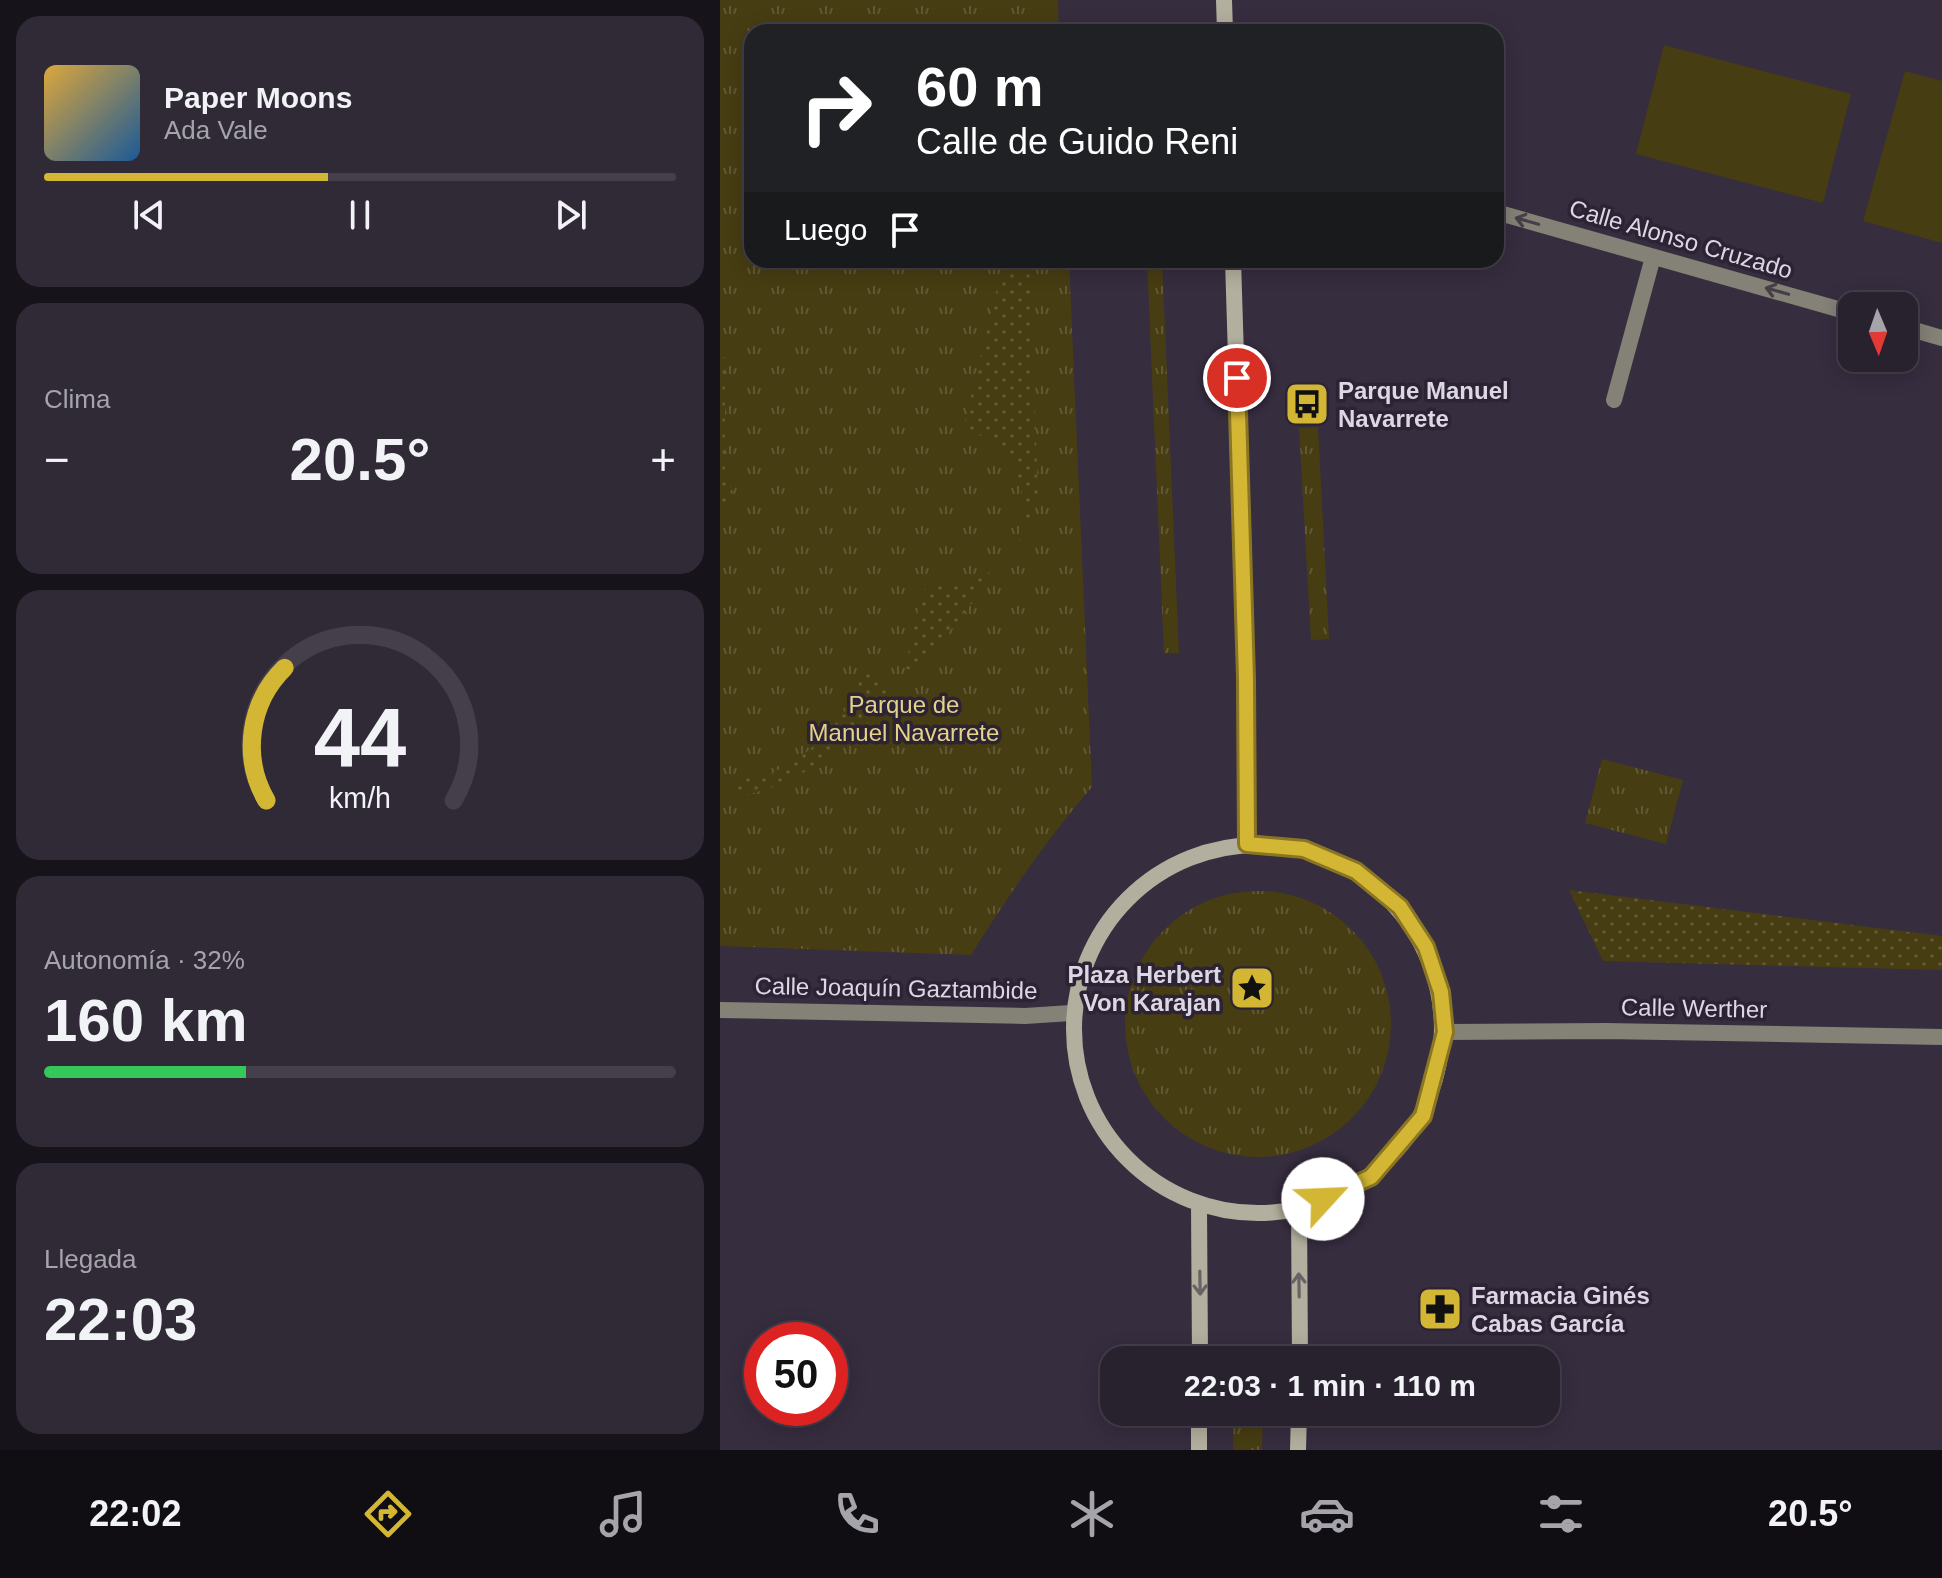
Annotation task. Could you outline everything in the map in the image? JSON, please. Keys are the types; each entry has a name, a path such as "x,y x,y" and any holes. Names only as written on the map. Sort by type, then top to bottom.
{"main road":[{"path":"1224,0 1225,24"},
{"path":"1233,268 1245,647 1247,844"},
{"path":"1247,844 1304,849 1356,871 1400,907 1426,947 1441,992 1445,1032 1423,1116 1371,1177 1299,1210 1248,1215 1199,1205 1142,1175 1100,1128 1076,1069 1071,1013 1091,948 1126,898 1175,863 1247,844"},
{"path":"1199,1205 1200,1346"},
{"path":"1299,1210 1300,1346"},
{"path":"1199,1426 1199,1450"},
{"path":"1298,1450 1299,1426"}],"street":[{"name":"Calle Alonso Cruzado","path":"1504,214 1838,309"},
{"path":"1614,400 1653,257"},
{"path":"1918,331 1942,338"},
{"name":"Calle Joaquín Gaztambide","path":"720,1010 1025,1016 1071,1013"},
{"name":"Calle Werther","path":"1445,1032 1606,1031 1942,1037"}],"green space":[{"name":"Parque de Manuel Navarrete","path":"720,0 1058,0 1059,24 744,24 744,268 1069,268 1092,787 1028,869 971,955 720,946"},
{"path":"1664,45 1851,94 1823,203 1636,154"},
{"path":"1905,71 1942,81 1942,243 1863,221"},
{"path":"1002,268 1029,268 1038,491 1032,515 1020,541 1022,501 1017,473 1011,461 993,441 963,430"},
{"path":"1147,268 1162,268 1179,653 1164,653"},
{"path":"720,357 725,357 725,480 733,490 732,504 720,514"},
{"path":"1318,427 1329,639 1311,640 1299,428"},
{"path":"1010,556 915,674 905,668 922,591 939,579 960,583 977,580"},
{"path":"866,665 894,696 824,760 784,782 737,797 737,780 768,775 793,762 822,740 850,705"},
{"path":"1602,759 1683,780 1666,844 1585,823"},
{"path":"1569,890 1942,936 1942,970 1603,961"},
{"path":"1258,891 1309,901 1332,913 1352,930 1369,950 1381,973 1391,1024 1381,1075 1369,1098 1352,1118 1332,1135 1309,1147 1258,1157 1207,1147 1184,1135 1164,1118 1147,1098 1135,1075 1125,1024 1135,973 1147,950 1164,930 1184,913 1207,901"},
{"path":"1234,1426 1263,1426 1262,1450 1233,1450"}],"place":[{"name":"Parque Manuel Navarrete","path":"1307,404"},
{"name":"Plaza Herbert Von Karajan","path":"1252,988"},
{"name":"Farmacia Ginés Cabas García","path":"1440,1309"}],"route":[{"path":"1237,378 1246,679 1247,844 1304,849 1356,871 1400,907 1426,947 1441,992 1445,1032 1423,1116 1371,1177 1323,1199"}]}
